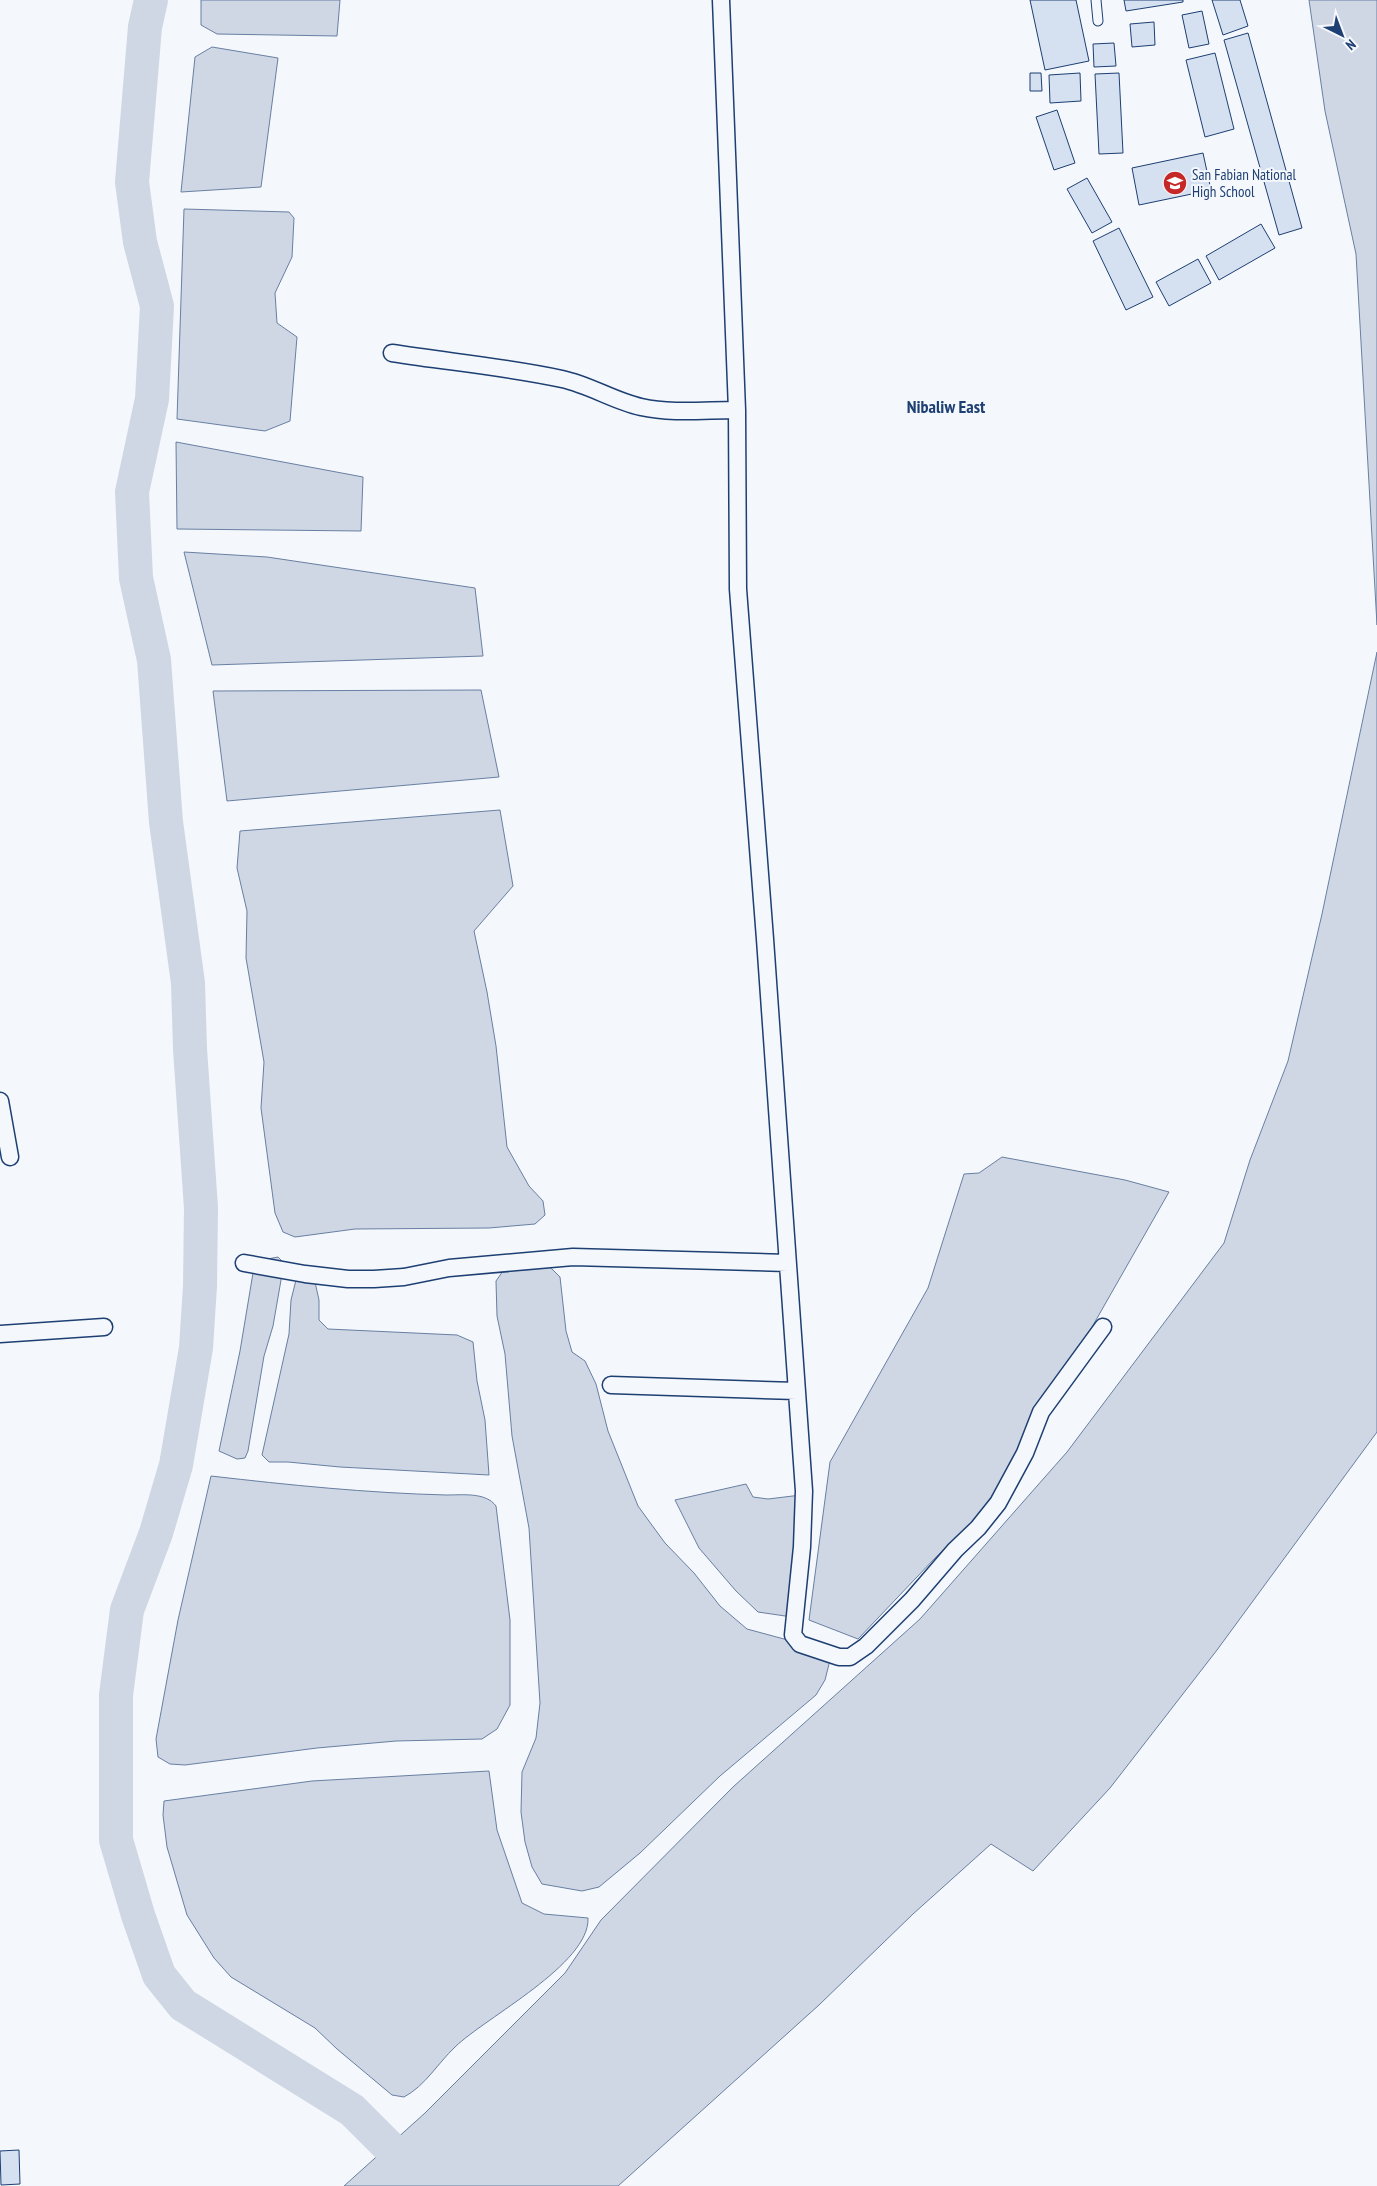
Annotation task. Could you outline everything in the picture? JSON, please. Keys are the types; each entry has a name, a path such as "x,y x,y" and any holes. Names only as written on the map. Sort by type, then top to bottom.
{"street":[{"path":"721,0 737,410 738,589 766,939 804,1491 802,1547 793,1635 800,1644 839,1657 850,1657 862,1650 912,1600 993,1509 1025,1453 1041,1412 1103,1327"},
{"path":"392,353 563,379 598,390 639,407 654,410 737,410"},
{"path":"0,1101 10,1156"},
{"path":"244,1263 305,1274 357,1279 404,1277 449,1268 573,1257 787,1263"},
{"path":"0,1334 104,1327"},
{"path":"611,1385 796,1390"}],"lane":[{"path":"1096,0 1098,21"}],"shaded area":[{"path":"201,0 340,0 337,36 217,34 201,25"},
{"path":"1309,0 1377,0 1377,625 1356,254 1325,111"},
{"path":"212,47 278,58 261,187 181,192 195,57"},
{"path":"184,209 289,212 294,218 292,257 275,293 277,323 297,337 290,421 265,431 177,419"},
{"path":"176,442 363,477 361,531 177,529"},
{"path":"184,552 267,557 475,588 483,656 212,665"},
{"path":"1377,652 1377,1432 1217,1650 1110,1788 1033,1871 991,1844 913,1914 819,2005 618,2186 344,2186 425,2113 565,1973 601,1920 733,1787 920,1619 1067,1452 1224,1243 1250,1160 1288,1061 1322,914"},
{"path":"481,690 499,777 227,801 213,691"},
{"path":"500,810 513,886 474,931 496,1046 507,1147 529,1186 543,1201 545,1215 535,1224 489,1228 355,1229 295,1237 283,1232 275,1213 261,1108 264,1062 246,958 247,911 237,868 240,831"},
{"path":"1002,1157 1125,1180 1169,1192 1092,1327 1052,1392 1002,1482 973,1522 935,1558 858,1639 809,1620 830,1462 928,1288 964,1174 979,1173"},
{"path":"278,1257 284,1263 273,1326 264,1356 248,1451 245,1458 237,1459 219,1451 240,1351 254,1267 257,1261"},
{"path":"549,1266 560,1277 566,1331 572,1352 585,1361 596,1384 608,1431 638,1506 665,1543 694,1573 720,1606 747,1629 832,1652 825,1680 816,1695 720,1776 640,1853 599,1887 582,1891 542,1884 532,1867 525,1842 521,1812 522,1772 536,1738 540,1703 529,1528 512,1436 505,1354 497,1316 496,1281 505,1268"},
{"path":"296,1280 315,1282 319,1300 319,1320 328,1329 457,1335 473,1342 477,1381 485,1420 489,1475 269,1462 262,1455 289,1334 291,1300"},
{"path":"211,1476 357,1490 473,1495 486,1498 492,1502 496,1506 510,1620 510,1705 497,1729 482,1739 396,1741 317,1748 185,1765 170,1764 158,1757 156,1739 178,1620"},
{"path":"746,1484 753,1497 768,1499 801,1495 792,1617 758,1612 736,1591 699,1548 675,1500"},
{"path":"489,1771 497,1830 522,1903 544,1914 588,1918 584,1936 572,1953 555,1971 455,2047 425,2081 412,2092 404,2097 392,2095 315,2028 231,1977 214,1958 187,1915 167,1847 163,1815 164,1801 312,1781"}],"building":[{"path":"1030,0 1076,0 1089,61 1045,70"},
{"path":"1124,0 1183,0 1183,2 1126,11"},
{"path":"1212,0 1240,0 1248,26 1223,35"},
{"path":"1202,11 1209,44 1189,48 1182,15"},
{"path":"1154,22 1155,45 1132,47 1130,24"},
{"path":"1248,33 1302,228 1279,235 1224,40"},
{"path":"1114,43 1116,66 1094,67 1093,44"},
{"path":"1215,53 1234,129 1205,137 1186,60"},
{"path":"1030,73 1041,73 1042,91 1030,91"},
{"path":"1080,73 1081,101 1050,103 1049,75"},
{"path":"1119,73 1123,153 1099,154 1095,74"},
{"path":"1057,110 1075,163 1054,170 1036,117"},
{"path":"1203,153 1211,190 1139,205 1132,168"},
{"path":"1087,178 1112,222 1092,233 1067,189"},
{"path":"1261,224 1275,248 1219,280 1206,256"},
{"path":"1119,228 1153,297 1126,310 1093,241"},
{"path":"1198,259 1211,283 1169,306 1156,282"},
{"path":"19,2150 20,2184 1,2185 0,2151"}],"waterway":[{"path":"151,0 145,27 132,182 140,242 157,306 152,399 132,492 136,578 154,660 166,822 188,983 190,1049 201,1208 200,1286 196,1348 176,1465 156,1533 127,1610 116,1695 116,1840 138,1915 159,1975 183,2005 352,2110 403,2161"}],"place":[{"name":"San Fabian National High School","path":"1175,183"}],"district":[{"name":"Nibaliw East","path":"946,406"}]}
